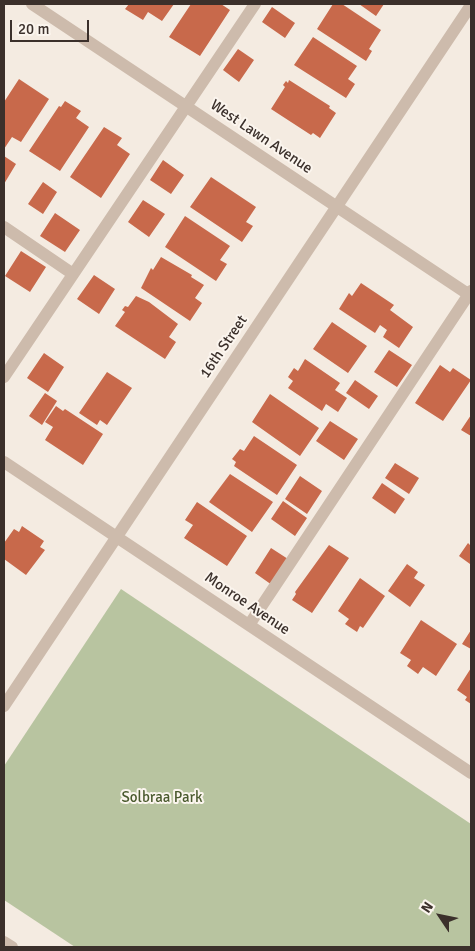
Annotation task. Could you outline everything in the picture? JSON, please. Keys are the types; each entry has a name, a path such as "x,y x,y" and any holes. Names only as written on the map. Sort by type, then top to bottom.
{"street":[{"name":"West Lawn Avenue","path":"32,4 470,294"},
{"path":"4,377 255,4"},
{"name":"16th Street","path":"4,706 471,5"},
{"path":"4,227 73,274"},
{"path":"248,625 470,294"},
{"name":"Monroe Avenue","path":"4,462 471,773"},
{"path":"4,942 12,947"}],"green space":[{"name":"Solbraa Park","path":"121,589 471,824 471,947 75,947 4,900 4,766"}],"building":[{"path":"129,4 174,4 162,21 148,12 143,20 125,9"},
{"path":"191,4 221,4 230,10 200,56 169,37"},
{"path":"333,4 342,4 381,30 369,49 372,51 366,61 317,29"},
{"path":"359,4 384,4 376,16"},
{"path":"272,7 295,23 285,38 262,22"},
{"path":"313,37 357,66 348,79 355,84 346,98 294,65"},
{"path":"238,49 254,60 239,82 223,70"},
{"path":"19,79 49,99 21,142 12,137 4,149 4,102"},
{"path":"289,80 330,106 329,108 336,113 320,138 313,133 311,135 271,109 285,87 283,85 286,81 288,83"},
{"path":"65,101 81,111 76,118 89,127 60,171 29,151 59,106 61,107"},
{"path":"104,127 122,138 117,145 130,154 101,198 70,177"},
{"path":"4,156 16,164 4,184"},
{"path":"163,160 184,175 171,194 150,180"},
{"path":"211,177 256,207 246,222 253,226 242,242 190,207"},
{"path":"43,182 57,192 43,214 28,204"},
{"path":"143,200 165,214 149,237 128,222"},
{"path":"55,213 80,230 65,252 40,236"},
{"path":"185,216 230,246 220,260 227,264 216,281 165,247"},
{"path":"21,251 46,267 30,292 5,276"},
{"path":"161,257 192,275 191,277 204,285 195,298 202,303 190,321 141,288 151,268 153,270"},
{"path":"94,275 115,289 99,314 77,299"},
{"path":"361,283 394,305 390,310 413,327 399,348 383,337 387,330 380,325 375,333 339,309 349,293 352,296"},
{"path":"136,296 149,302 178,324 169,337 176,342 165,359 115,326 125,312 122,310 125,306 128,307"},
{"path":"332,322 367,346 348,373 313,349"},
{"path":"389,350 412,365 397,387 374,372"},
{"path":"44,353 64,367 48,392 27,378"},
{"path":"305,359 340,383 335,390 347,398 338,412 326,404 322,411 288,388 293,381 288,377 294,368 298,371"},
{"path":"440,365 450,372 453,368 471,380 443,421 415,403"},
{"path":"107,372 132,388 107,425 100,420 97,425 79,413"},
{"path":"355,380 378,396 369,409 346,393"},
{"path":"45,393 57,401 42,425 29,416"},
{"path":"270,394 319,428 300,456 252,422"},
{"path":"56,406 63,411 65,409 103,434 83,465 45,440 53,427 45,422"},
{"path":"471,415 471,436 461,430"},
{"path":"330,421 358,439 344,460 316,441"},
{"path":"254,436 297,465 277,495 234,466 236,462 232,459 240,449 244,451"},
{"path":"395,463 419,478 409,494 385,478"},
{"path":"230,474 273,502 252,532 209,502"},
{"path":"300,476 322,491 307,514 285,499"},
{"path":"382,483 405,499 395,514 372,498"},
{"path":"283,501 307,518 295,536 271,519"},
{"path":"197,502 247,536 227,566 184,538 193,525 185,520"},
{"path":"22,526 44,541 40,547 45,550 26,575 4,559 4,543 14,529 19,532"},
{"path":"468,543 471,546 470,564 459,556"},
{"path":"329,545 349,558 312,613 292,600 296,594 295,592"},
{"path":"271,548 288,559 272,585 255,573"},
{"path":"407,564 418,572 414,578 425,585 410,607 388,591"},
{"path":"360,578 385,596 363,628 360,626 357,632 345,624 349,619 338,611"},
{"path":"421,620 457,644 436,676 423,667 418,674 407,666 411,660 400,653"},
{"path":"471,630 471,649 462,644"},
{"path":"471,668 471,704 465,700 467,697 457,690"}]}
